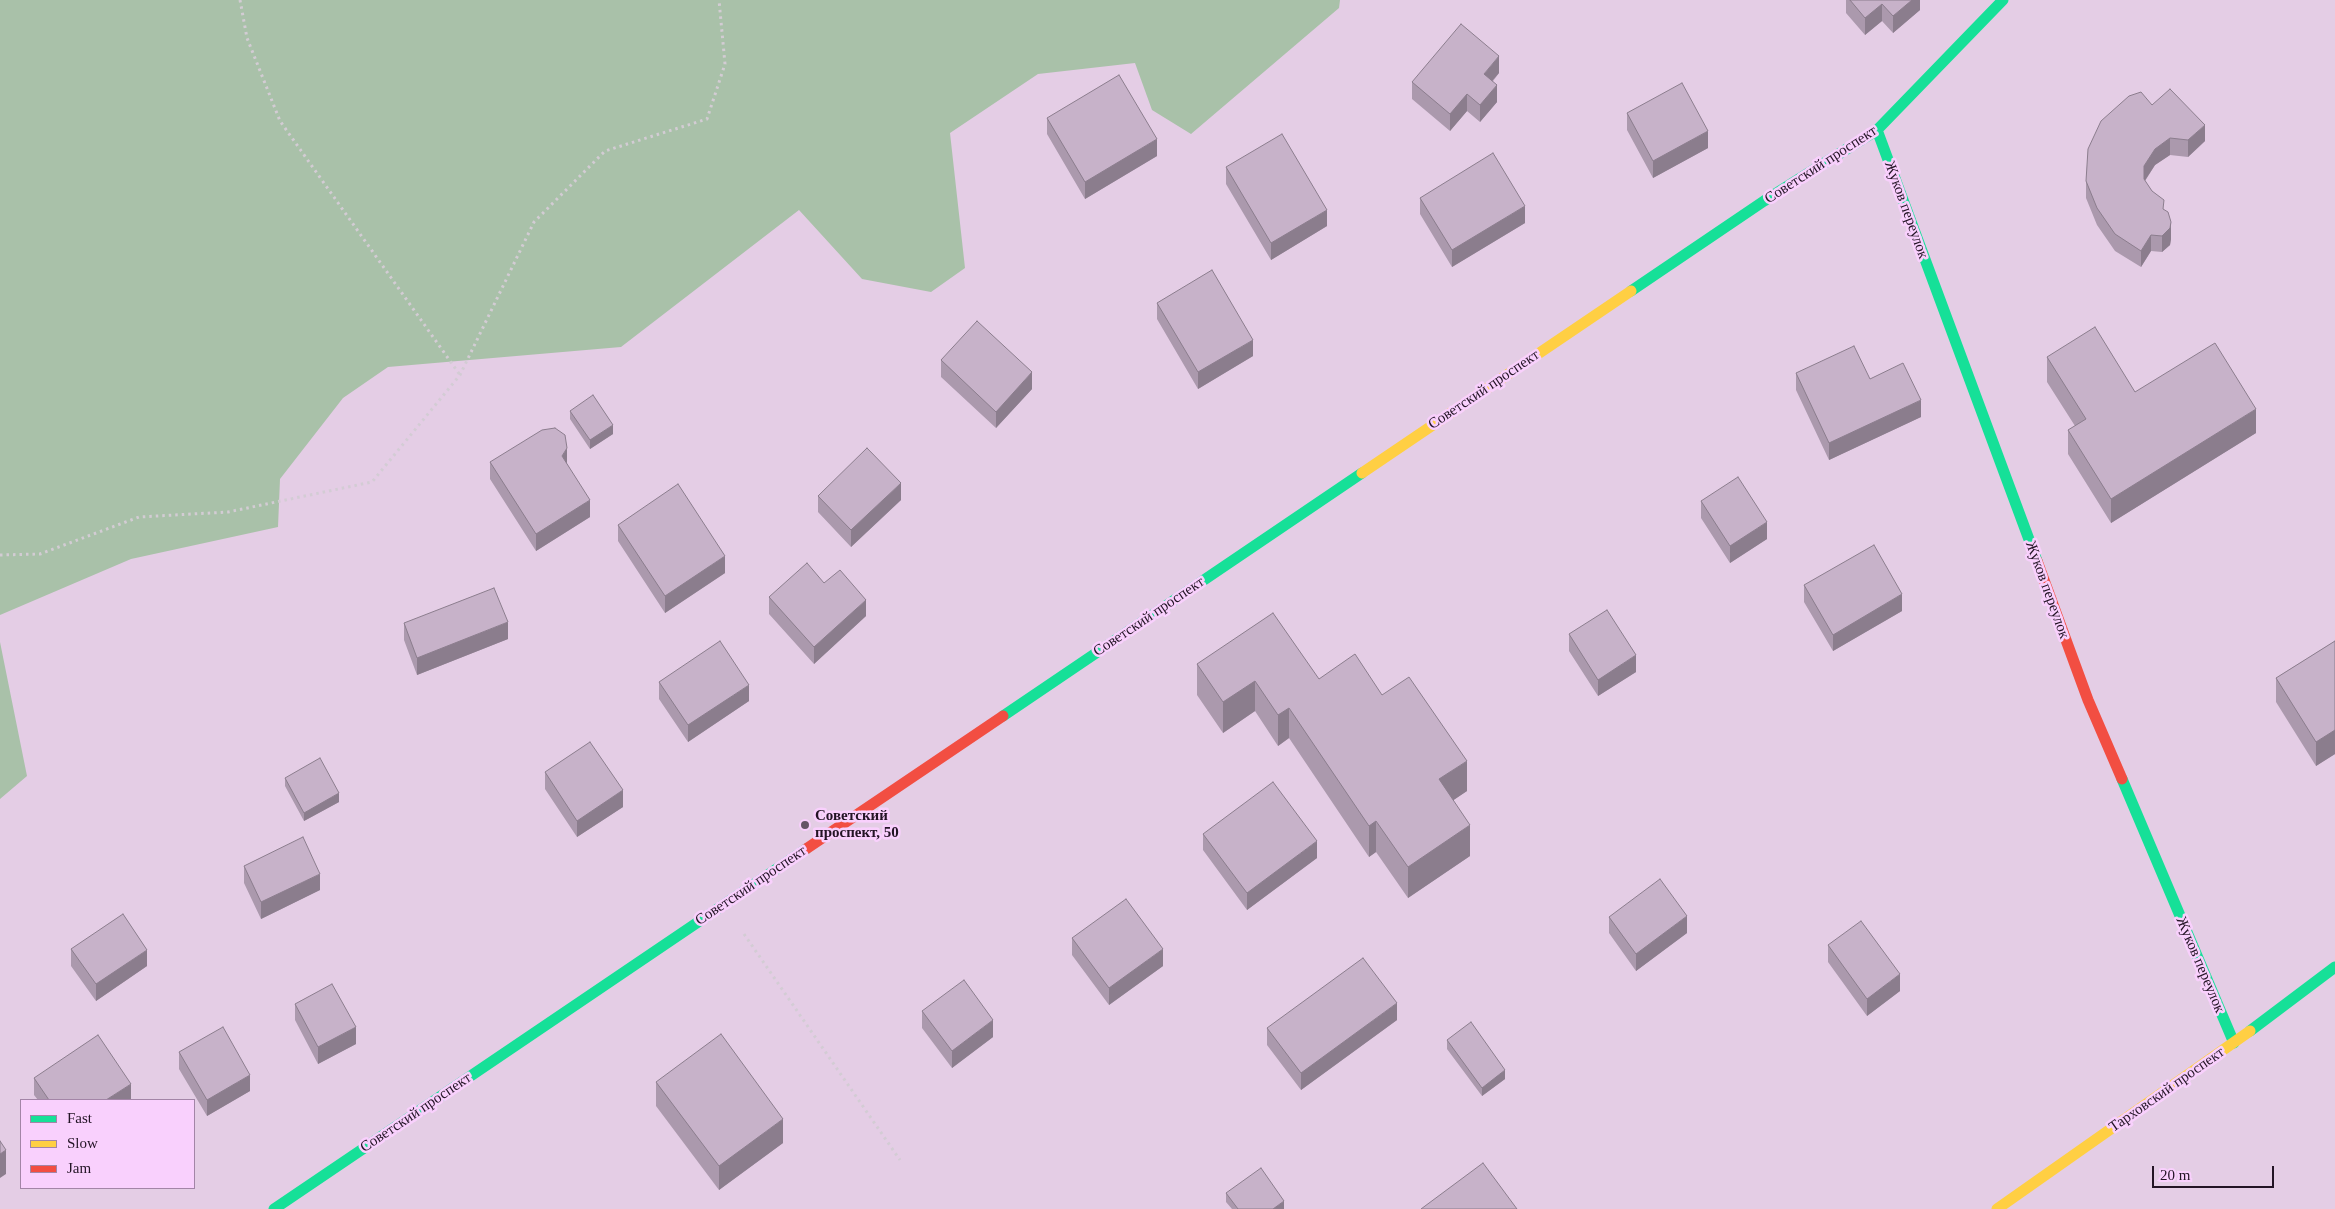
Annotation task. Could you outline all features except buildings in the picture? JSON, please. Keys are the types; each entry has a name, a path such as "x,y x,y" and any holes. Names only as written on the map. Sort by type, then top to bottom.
{"street":[{"name":"Советский проспект","path":"274,1209 1764,201 1877,130 2003,0"},
{"name":"Жуков переулок","path":"1877,130 2088,700 2234,1043"},
{"name":"Тарховский проспект","path":"1997,1209 2234,1043 2335,967"}],"path":[{"path":"240,0 247,38 280,121 460,374"},
{"path":"0,555 40,554 139,517 228,512 372,482 460,374 534,222 605,151 707,119 725,64 719,0"},
{"path":"724,904 900,1160"}],"green space":[{"path":"0,0 1340,0 1339,8 1191,134 1152,110 1135,63 1038,74 950,133 965,268 931,292 862,279 799,210 621,347 388,367 343,398 280,479 278,527 131,559 0,615"},
{"path":"0,642 27,776 0,799"}],"traffic: fast":[{"path":"1631,291 1764,201 1877,130 2003,0"},
{"path":"1877,130 2037,561"},
{"path":"1003,716 1362,473"},
{"path":"2122,779 2234,1043"},
{"path":"274,1209 806,849"},
{"path":"2250,1031 2335,967"}],"traffic: slow":[{"path":"1362,473 1631,291"},
{"path":"1997,1209 2250,1031"}],"traffic: jam":[{"path":"2037,561 2088,700 2122,779"},
{"path":"806,849 1003,716"}],"place":[{"name":"Советский проспект, 50","path":"805,825"}]}
